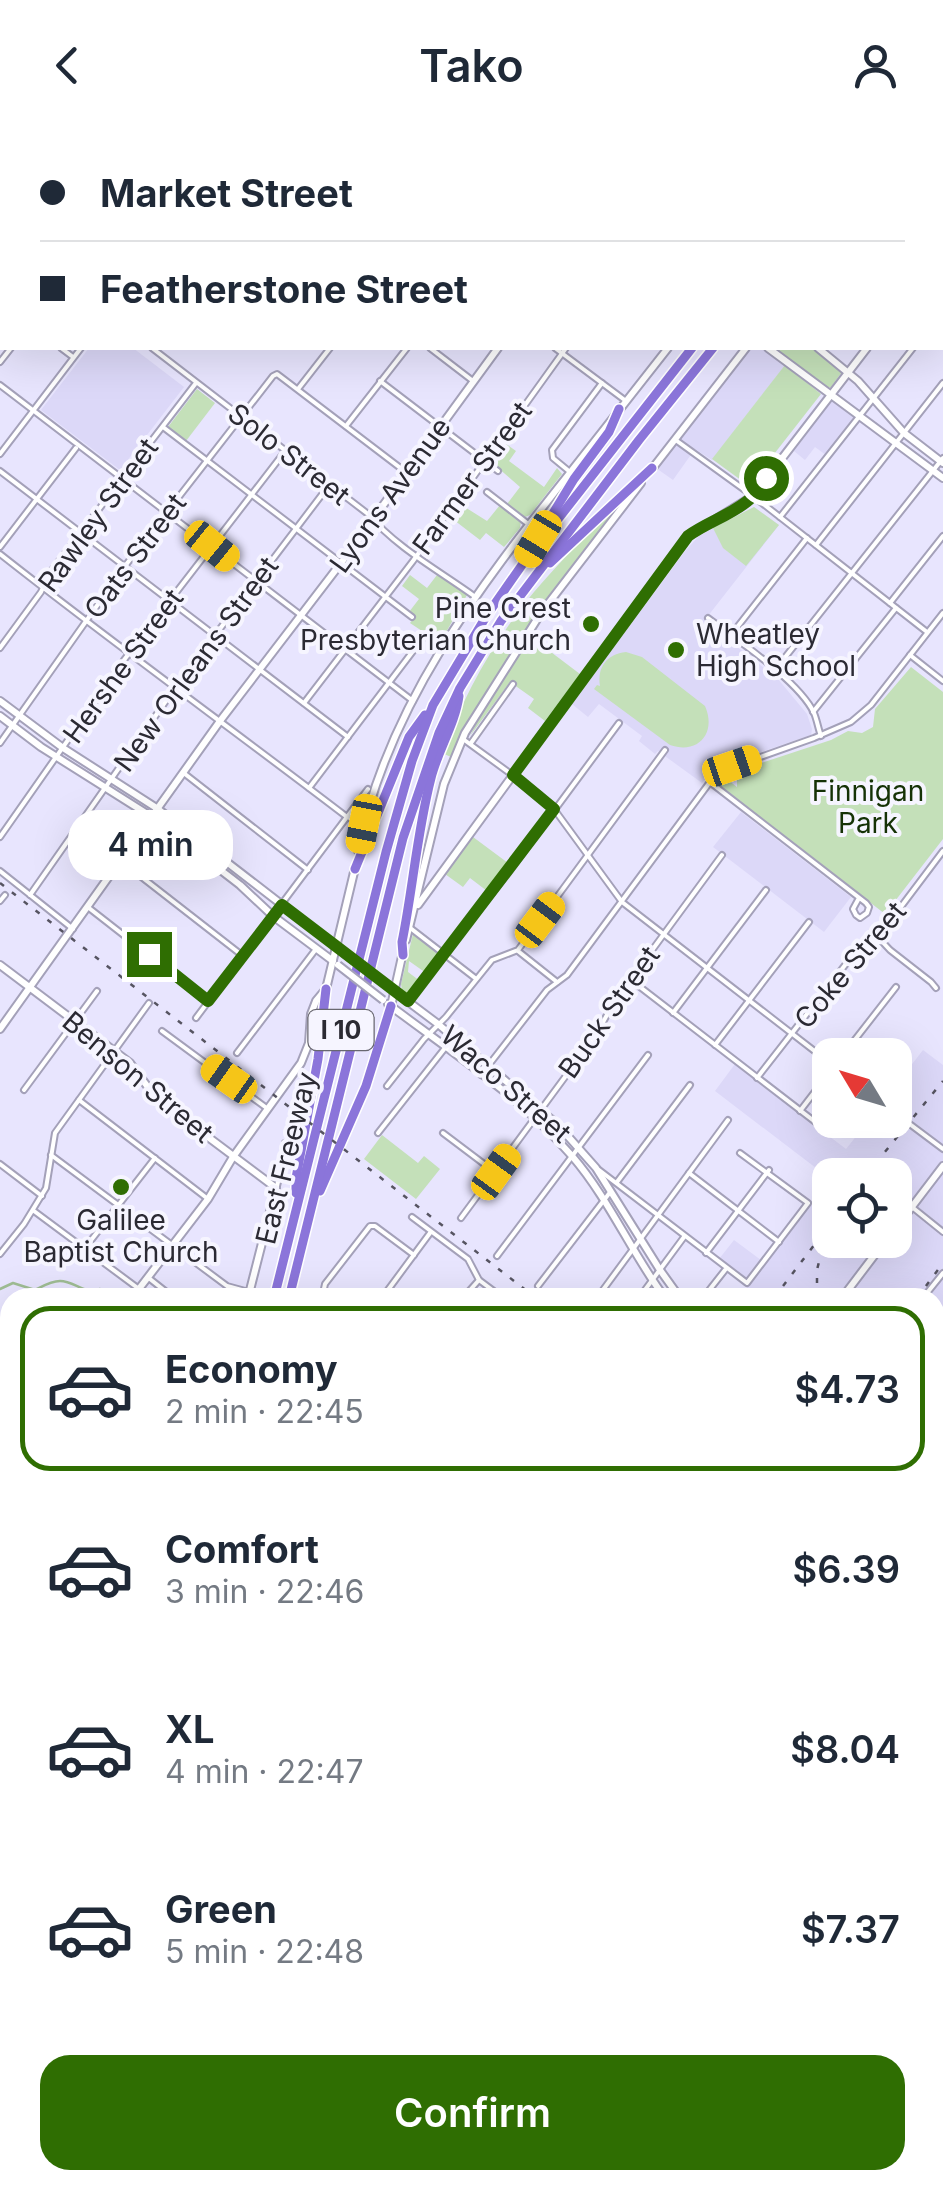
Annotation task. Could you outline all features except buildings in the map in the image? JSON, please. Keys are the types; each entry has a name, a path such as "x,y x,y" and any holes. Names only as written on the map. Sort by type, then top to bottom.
{"highway":[{"name":"East Freeway","path":"276,1288 386,852 433,705 487,614 522,565 690,350"},
{"name":"East Freeway","path":"292,1288 403,838 430,755 460,688 489,639 532,578 711,350"},
{"path":"522,565 623,405"},
{"path":"532,578 652,468"},
{"path":"403,956 424,803 436,757 458,708 460,688"},
{"path":"355,869 409,737 433,705"},
{"path":"296,1207 296,1178 318,1059 326,989"},
{"path":"305,1232 371,1071 387,1003"}],"main road":[{"name":"Lyons Avenue","path":"0,1029 220,721 496,350"},
{"path":"139,1288 208,1199 306,1053 316,1001 326,989 335,962 364,824 413,700 474,596 666,350"},
{"path":"387,1003 403,956 444,784 478,711 552,597 744,350"},
{"path":"771,350 943,478"},
{"path":"820,350 848,372 904,433 942,461"},
{"path":"414,910 688,536 753,496 865,350"},
{"name":"Waco Street","path":"0,701 63,748 158,809 541,1108 596,1168 673,1288"},
{"name":"Waco Street","path":"0,716 152,817 536,1119 572,1156 604,1200 658,1288"},
{"path":"213,864 219,856"},
{"path":"424,870 442,872"},
{"name":"Benson Street","path":"0,964 134,1068 152,1094 276,1188"},
{"path":"912,1207 943,1166"},
{"path":"250,1288 276,1188"},
{"path":"850,1288 872,1258"}],"street":[{"path":"63,350 74,358"},
{"path":"0,454 80,350"},
{"name":"Solo Street","path":"155,350 330,484 377,526 474,596"},
{"path":"328,350 298,390 407,473"},
{"path":"346,426 404,350"},
{"path":"433,350 473,381"},
{"path":"564,350 623,405"},
{"name":"Farmer Street","path":"304,704 564,350"},
{"path":"780,517 911,350"},
{"name":"Oats Street","path":"0,743 125,566 240,416 277,374 298,390"},
{"path":"380,381 498,472"},
{"name":"Rawley Street","path":"0,648 50,574 197,383"},
{"path":"570,472 553,458 552,450 602,383"},
{"path":"816,545 943,383"},
{"path":"0,386 413,700"},
{"path":"163,427 412,617"},
{"path":"674,439 928,632"},
{"path":"77,446 0,554 347,817 364,824"},
{"name":"Hershe Street","path":"0,837 129,655 286,450"},
{"path":"775,670 942,461"},
{"path":"0,470 348,737"},
{"name":"New Orleans Street","path":"30,894 174,688 330,484"},
{"path":"487,492 528,524"},
{"path":"890,602 943,536"},
{"path":"731,635 807,538"},
{"path":"814,712 896,608"},
{"path":"482,1075 547,990 567,976 710,782 732,766 842,728 865,711 943,613"},
{"path":"708,618 797,692 814,712 821,736"},
{"path":"309,788 426,634"},
{"path":"910,655 943,681"},
{"path":"513,684 467,741 554,809 622,902 812,1049"},
{"path":"408,1001 619,723"},
{"path":"386,1086 492,960 518,950 665,750"},
{"path":"184,773 308,870"},
{"path":"710,782 859,898"},
{"path":"196,1018 368,789"},
{"name":"Coke Street","path":"757,1078 856,951 888,924 943,851"},
{"name":"Buck Street","path":"461,1218 536,1119 596,1035 614,1002 722,855"},
{"path":"121,862 243,956"},
{"path":"0,870 73,928"},
{"path":"673,1013 766,890"},
{"path":"0,901 5,895"},
{"path":"89,908 208,1001"},
{"path":"715,1045 809,922"},
{"path":"410,927 476,978"},
{"path":"875,934 936,988"},
{"path":"237,1053 316,948"},
{"path":"518,950 557,982"},
{"path":"631,980 812,1120"},
{"path":"857,1038 896,987"},
{"path":"24,1090 97,991"},
{"path":"0,1254 42,1196 50,1176 54,1133 150,1004"},
{"path":"162,1031 268,1109"},
{"path":"378,1133 445,1048"},
{"path":"498,1256 648,1055"},
{"path":"617,1182 690,1085"},
{"path":"800,1111 812,1095"},
{"path":"79,1100 208,1199"},
{"path":"605,1288 728,1120"},
{"path":"912,1125 943,1149"},
{"path":"443,1134 496,1172"},
{"path":"276,1188 285,1143"},
{"path":"596,1168 747,1284 808,1203 740,1153"},
{"path":"50,1155 232,1288"},
{"path":"85,1248 154,1158"},
{"path":"0,1164 42,1196"},
{"path":"706,1253 768,1172"},
{"path":"689,1173 779,1242"},
{"path":"538,1286 611,1190"},
{"path":"912,1207 943,1232"},
{"path":"32,1209 137,1288"},
{"path":"412,1217 471,1262 479,1280 490,1288"},
{"path":"324,1288 368,1227 414,1255"},
{"path":"389,1288 432,1232"},
{"path":"646,1288 685,1236"},
{"path":"711,1288 726,1268"},
{"path":"147,1277 161,1288"},
{"path":"472,1288 479,1280"}],"shaded area":[{"path":"87,350 136,350 184,387 120,470 41,410"},
{"path":"749,350 768,350 786,364 712,460 695,449 673,480 656,468"},
{"path":"834,401 855,416 826,455 815,447 805,460 794,451"},
{"name":"Wheatley High School","path":"754,507 779,525 704,621 778,679 807,714 811,735 729,763 702,783 658,751 655,754 639,741 642,736 599,704 588,717 572,704 686,550 699,536"},
{"path":"741,812 851,897 824,932 713,847"},
{"path":"923,1050 943,1065 943,1288 746,1288 750,1283 719,1259 734,1240 765,1263 812,1201 812,1258 912,1258 912,1158 812,1158 812,1165 715,1091 735,1064 812,1123 812,1138 832,1138 846,1149 855,1138 912,1138 912,1064"}],"green space":[{"path":"776,350 814,350 842,372 827,388"},
{"path":"785,365 821,394 749,486 712,459"},
{"path":"197,389 215,403 186,441 168,427"},
{"path":"502,441 516,451 509,461 544,487 557,468 562,474 525,517 507,504 520,487 490,461"},
{"path":"625,497 537,614 470,718 451,757 442,753 470,689 519,610"},
{"path":"460,504 487,521 500,505 521,521 520,528 504,547 486,533 480,540 450,517"},
{"path":"754,507 779,525 746,566 723,548 713,528"},
{"path":"410,575 427,588 437,575 467,595 440,643 410,623 415,617 409,612 419,599 402,586"},
{"path":"531,637 580,674 545,721 528,708 534,699 510,682 470,736 480,716"},
{"path":"626,652 642,657 705,706 709,725 697,744 670,745 594,689 600,686 605,663"},
{"name":"Finnigan Park","path":"911,667 943,692 943,839 885,914 717,784 728,780 737,787 740,770 848,731 862,733 873,727 875,709"},
{"path":"473,837 508,863 487,891 470,878 463,887 445,874"},
{"path":"413,934 440,954 426,973 409,961 408,972 420,981 409,996 401,984"},
{"path":"382,1135 418,1163 424,1156 440,1169 416,1199 364,1159"}],"waterway":[{"path":"39,1288 60,1281 84,1288"},
{"path":"2,1288 13,1283 29,1288"}],"railway":[{"path":"0,883 523,1288"},
{"path":"880,1158 943,1081"},
{"path":"782,1288 812,1248"},
{"path":"817,1288 820,1258"},
{"path":"924,1288 943,1263"}],"place":[{"name":"Pine Crest Presbyterian Church","path":"591,624"},
{"name":"Wheatley High School","path":"676,650"},
{"name":"Galilee Baptist Church","path":"121,1187"}],"route":[{"path":"149,954 208,1001 282,905 408,1001 554,809 513,775 688,536 744,503 766,478"}]}
